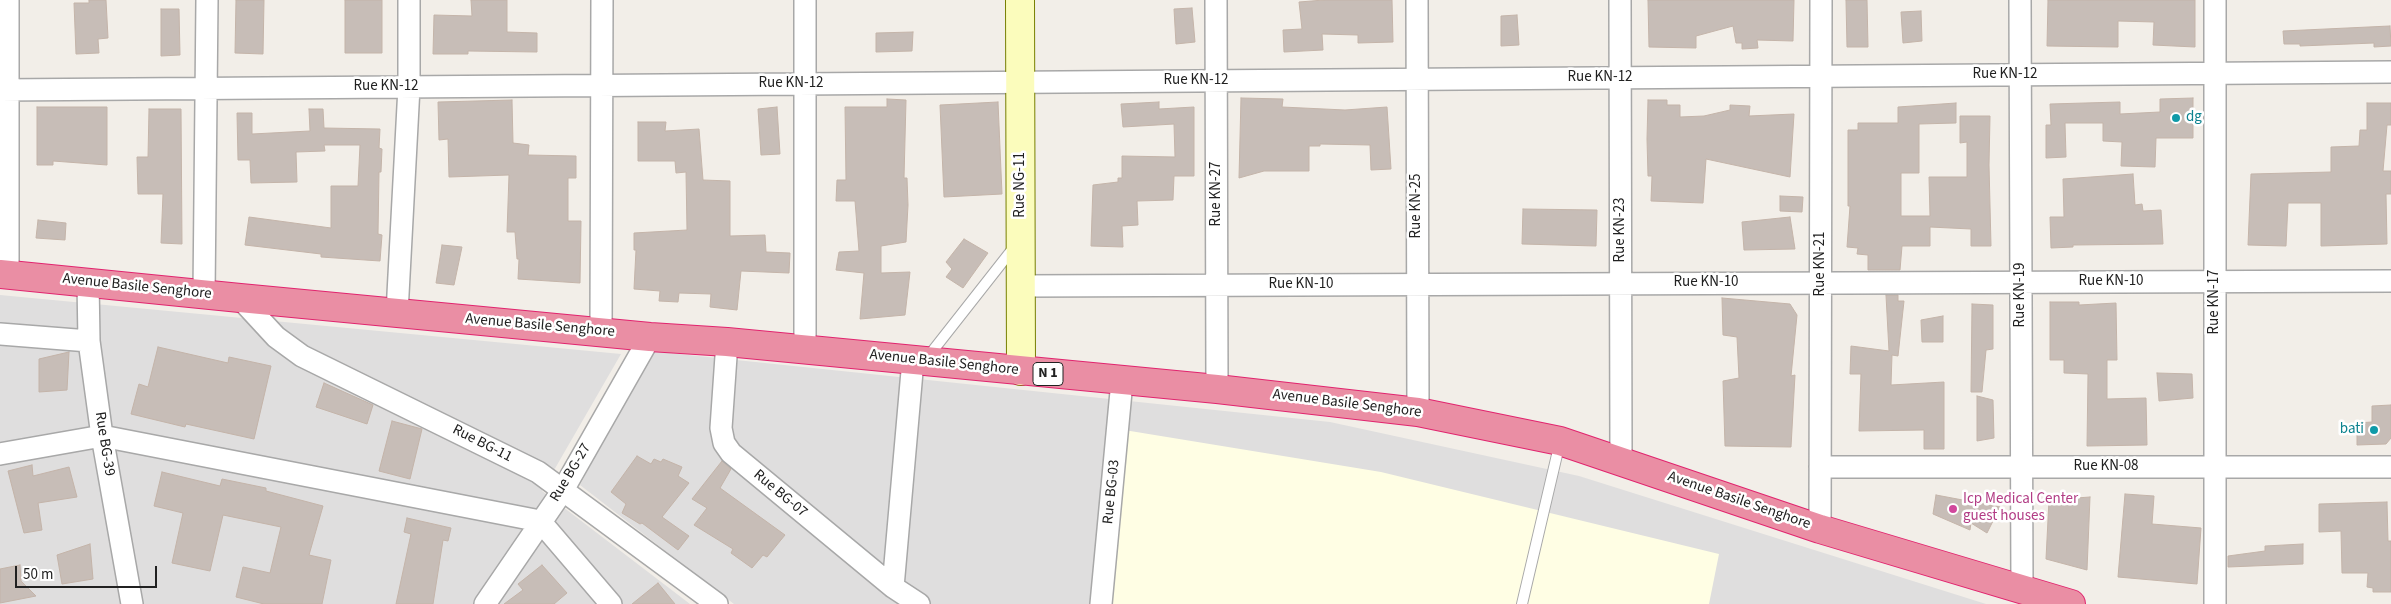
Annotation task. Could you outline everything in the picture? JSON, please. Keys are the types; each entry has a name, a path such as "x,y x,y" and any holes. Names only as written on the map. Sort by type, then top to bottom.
{"highway":[{"name":"Avenue Basile Senghore","path":"4,274 650,337 805,349 1217,389 1418,412 1560,441 1820,528 2071,604"}],"street":[{"path":"4,274 4,90 8,0"},
{"path":"204,294 207,0"},
{"path":"397,313 410,87 409,0"},
{"path":"601,332 602,0"},
{"path":"805,0 805,349"},
{"name":"Rue NG-11","path":"1020,0 1021,371"},
{"name":"Rue KN-27","path":"1216,0 1217,389"},
{"name":"Rue KN-25","path":"1417,0 1418,412"},
{"name":"Rue KN-23","path":"1620,0 1621,460"},
{"name":"Rue KN-21","path":"1820,528 1821,0"},
{"name":"Rue KN-19","path":"2020,0 2022,589"},
{"name":"Rue KN-17","path":"2215,0 2215,604"},
{"name":"Rue KN-12","path":"4,90 2391,72"},
{"name":"Rue KN-10","path":"1022,286 2391,281"},
{"name":"Rue BG-39","path":"88,282 89,340 102,436 132,604"},
{"name":"Rue BG-11","path":"240,298 276,337 302,356 538,472 717,604"},
{"path":"0,334 89,340"},
{"name":"Rue BG-27","path":"485,604 563,490 650,337"},
{"name":"Rue BG-07","path":"727,342 721,428 724,443 731,453 893,587 919,604"},
{"path":"893,587 919,360"},
{"name":"Rue BG-03","path":"1101,604 1122,381"},
{"path":"0,454 102,436 540,521 611,604"},
{"name":"Rue KN-08","path":"1820,467 2391,467"}],"lane":[{"path":"919,360 1021,238"},
{"path":"1522,604 1560,441"}],"shaded area":[{"path":"0,295 621,354 542,491 690,604 0,604"},
{"path":"650,351 1330,422 1579,476 1986,604 734,604 580,485"},
{"path":"1118,429 1381,472 1719,554 1709,604 1101,604"}],"building":[{"path":"89,0 106,0 108,38 98,39 99,53 76,54 74,3 89,3"},
{"path":"236,0 264,0 263,54 235,53"},
{"path":"345,0 382,0 382,53 345,53"},
{"path":"471,0 507,0 507,32 537,33 537,52 468,51 468,54 433,54 434,15 472,16"},
{"path":"1392,0 1393,42 1358,43 1358,35 1322,34 1323,50 1284,52 1283,30 1302,29 1299,2"},
{"path":"1648,0 1794,0 1793,41 1757,40 1758,48 1742,49 1742,43 1736,43 1733,26 1696,36 1696,48 1649,47"},
{"path":"1846,0 1867,0 1868,47 1847,47"},
{"path":"2048,0 2195,0 2195,47 2153,45 2154,22 2118,21 2118,47 2047,46"},
{"path":"1192,8 1195,42 1176,44 1174,9"},
{"path":"161,9 179,9 180,55 161,56"},
{"path":"1921,11 1922,41 1903,43 1901,12"},
{"path":"1517,15 1519,45 1501,46 1501,16"},
{"path":"2390,26 2391,46 2374,47 2374,43 2300,46 2300,44 2284,44 2283,31"},
{"path":"913,32 912,51 876,52 876,33"},
{"path":"1241,98 1283,99 1282,107 1345,110 1387,107 1391,169 1371,170 1370,145 1320,144 1320,146 1309,146 1309,171 1264,171 1239,178"},
{"path":"2193,98 2193,138 2156,138 2155,167 2121,166 2122,142 2103,141 2103,123 2065,123 2066,157 2046,158 2046,125 2051,125 2050,104 2120,102 2120,114 2160,112 2160,99"},
{"path":"887,99 906,100 904,178 907,178 908,205 906,242 881,246 881,273 910,272 905,315 860,319 864,273 836,270 839,252 859,251 855,201 836,201 837,180 846,180 845,107 887,107"},
{"path":"512,100 513,143 529,145 528,155 576,156 576,178 568,178 568,221 581,221 580,283 518,279 519,259 517,259 515,232 507,232 509,175 449,177 448,139 439,140 438,102"},
{"path":"1648,100 1667,100 1667,105 1680,105 1680,117 1704,116 1730,110 1730,105 1750,106 1749,116 1794,114 1790,177 1706,159 1703,203 1651,201 1652,176 1648,176"},
{"path":"998,102 1002,194 944,197 940,105"},
{"path":"1159,102 1159,109 1194,107 1194,176 1174,176 1173,200 1137,201 1138,225 1122,226 1123,247 1091,246 1093,185 1118,182 1118,178 1122,178 1122,156 1175,157 1174,124 1123,127 1121,104"},
{"path":"1956,103 1956,123 1919,124 1919,173 1901,173 1901,216 1930,216 1929,177 1967,177 1967,142 1960,143 1960,116 1990,116 1991,246 1971,246 1971,229 1930,227 1930,246 1902,246 1900,270 1868,270 1868,255 1857,254 1858,248 1847,247 1850,206 1848,206 1848,130 1858,130 1858,123 1898,123 1898,107"},
{"path":"2367,103 2391,103 2391,125 2387,125 2383,171 2391,171 2391,194 2386,194 2387,244 2321,246 2321,203 2288,203 2286,246 2248,245 2251,174 2331,172 2331,147 2359,146 2360,130 2367,130"},
{"path":"37,107 107,107 107,165 53,161 53,165 37,165"},
{"path":"777,107 780,154 761,155 758,109"},
{"path":"149,109 181,109 182,244 161,243 163,194 138,194 137,157 148,157"},
{"path":"309,109 323,109 324,128 380,129 379,148 382,149 381,172 379,172 378,234 382,235 380,261 321,257 321,254 245,245 249,217 331,228 331,186 358,186 360,145 324,145 325,151 296,152 297,182 251,183 250,160 238,160 237,113 252,113 252,134 310,131"},
{"path":"638,122 666,122 665,131 699,129 703,180 730,181 730,236 765,235 766,252 790,253 789,273 741,271 737,310 710,307 711,294 679,293 678,302 659,301 660,291 634,289 636,250 634,250 634,233 687,230 686,172 676,173 675,161 638,161"},
{"path":"2133,174 2135,205 2142,204 2143,211 2161,210 2163,244 2073,245 2073,247 2051,248 2050,217 2064,217 2063,179"},
{"path":"1780,196 1803,197 1802,212 1780,211"},
{"path":"1523,209 1597,210 1596,246 1522,244"},
{"path":"1790,217 1795,249 1744,250 1742,222"},
{"path":"38,220 66,223 65,240 36,238"},
{"path":"964,239 988,253 963,288 946,277 952,269 946,262"},
{"path":"442,245 462,247 454,285 436,283"},
{"path":"1886,295 1898,295 1898,301 1904,301 1898,356 1892,355 1891,385 1944,382 1944,449 1924,449 1924,430 1859,431 1861,374 1850,374 1851,346 1889,351"},
{"path":"1722,298 1790,304 1797,315 1791,376 1795,375 1791,447 1725,446 1723,381 1739,378 1737,337 1723,335"},
{"path":"2050,302 2079,302 2079,305 2116,303 2117,360 2107,360 2107,399 2146,398 2147,445 2087,446 2088,374 2064,373 2064,360 2050,360"},
{"path":"1972,304 1993,305 1993,349 1986,350 1982,392 1971,392"},
{"path":"1943,316 1943,342 1922,342 1921,320"},
{"path":"158,347 228,363 229,357 271,366 254,439 186,424 185,427 131,414 139,384 148,387"},
{"path":"69,352 67,390 39,392 39,359"},
{"path":"2157,373 2192,374 2193,398 2159,401"},
{"path":"324,383 373,405 367,424 316,407"},
{"path":"1977,396 1993,400 1994,438 1977,441"},
{"name":"bati","path":"2391,405 2391,438 2386,444 2357,445 2357,423 2372,422 2372,406"},
{"path":"392,421 422,429 410,479 379,471"},
{"path":"637,456 651,464 654,459 661,462 663,459 682,467 678,476 689,483 662,517 689,536 678,550 642,523 640,524 622,513 626,504 611,492"},
{"path":"722,461 731,469 720,488 785,535 767,557 763,555 752,568 731,553 733,549 694,525 707,508 692,499"},
{"path":"32,465 33,476 69,467 77,497 38,503 42,530 24,533 8,471"},
{"path":"162,472 220,486 222,479 266,488 266,491 323,506 309,555 331,560 322,604 264,604 236,597 243,567 270,573 281,527 223,515 210,571 172,563 183,513 154,506"},
{"path":"2125,494 2154,496 2152,524 2201,528 2197,584 2118,577"},
{"path":"1936,495 2000,507 1987,533 1971,523 1970,530 1933,514"},
{"path":"2090,497 2087,570 2046,559 2049,500"},
{"path":"2387,502 2388,541 2391,541 2391,592 2373,592 2373,588 2367,587 2368,573 2342,573 2341,531 2319,532 2319,504"},
{"path":"407,518 451,528 448,541 443,540 433,604 396,604 411,534 404,532"},
{"path":"90,544 93,579 62,584 57,555"},
{"path":"2303,544 2303,564 2228,567 2228,556 2265,551 2265,546"},
{"path":"20,565 21,581 36,596 0,603 0,569"},
{"path":"542,565 567,593 554,604 504,604 523,590 518,584"},
{"path":"658,583 675,604 632,604"}],"place":[{"name":"dg","path":"2176,118"},
{"name":"bati","path":"2374,430"},
{"name":"Icp Medical Center guest houses","path":"1953,509"}]}
